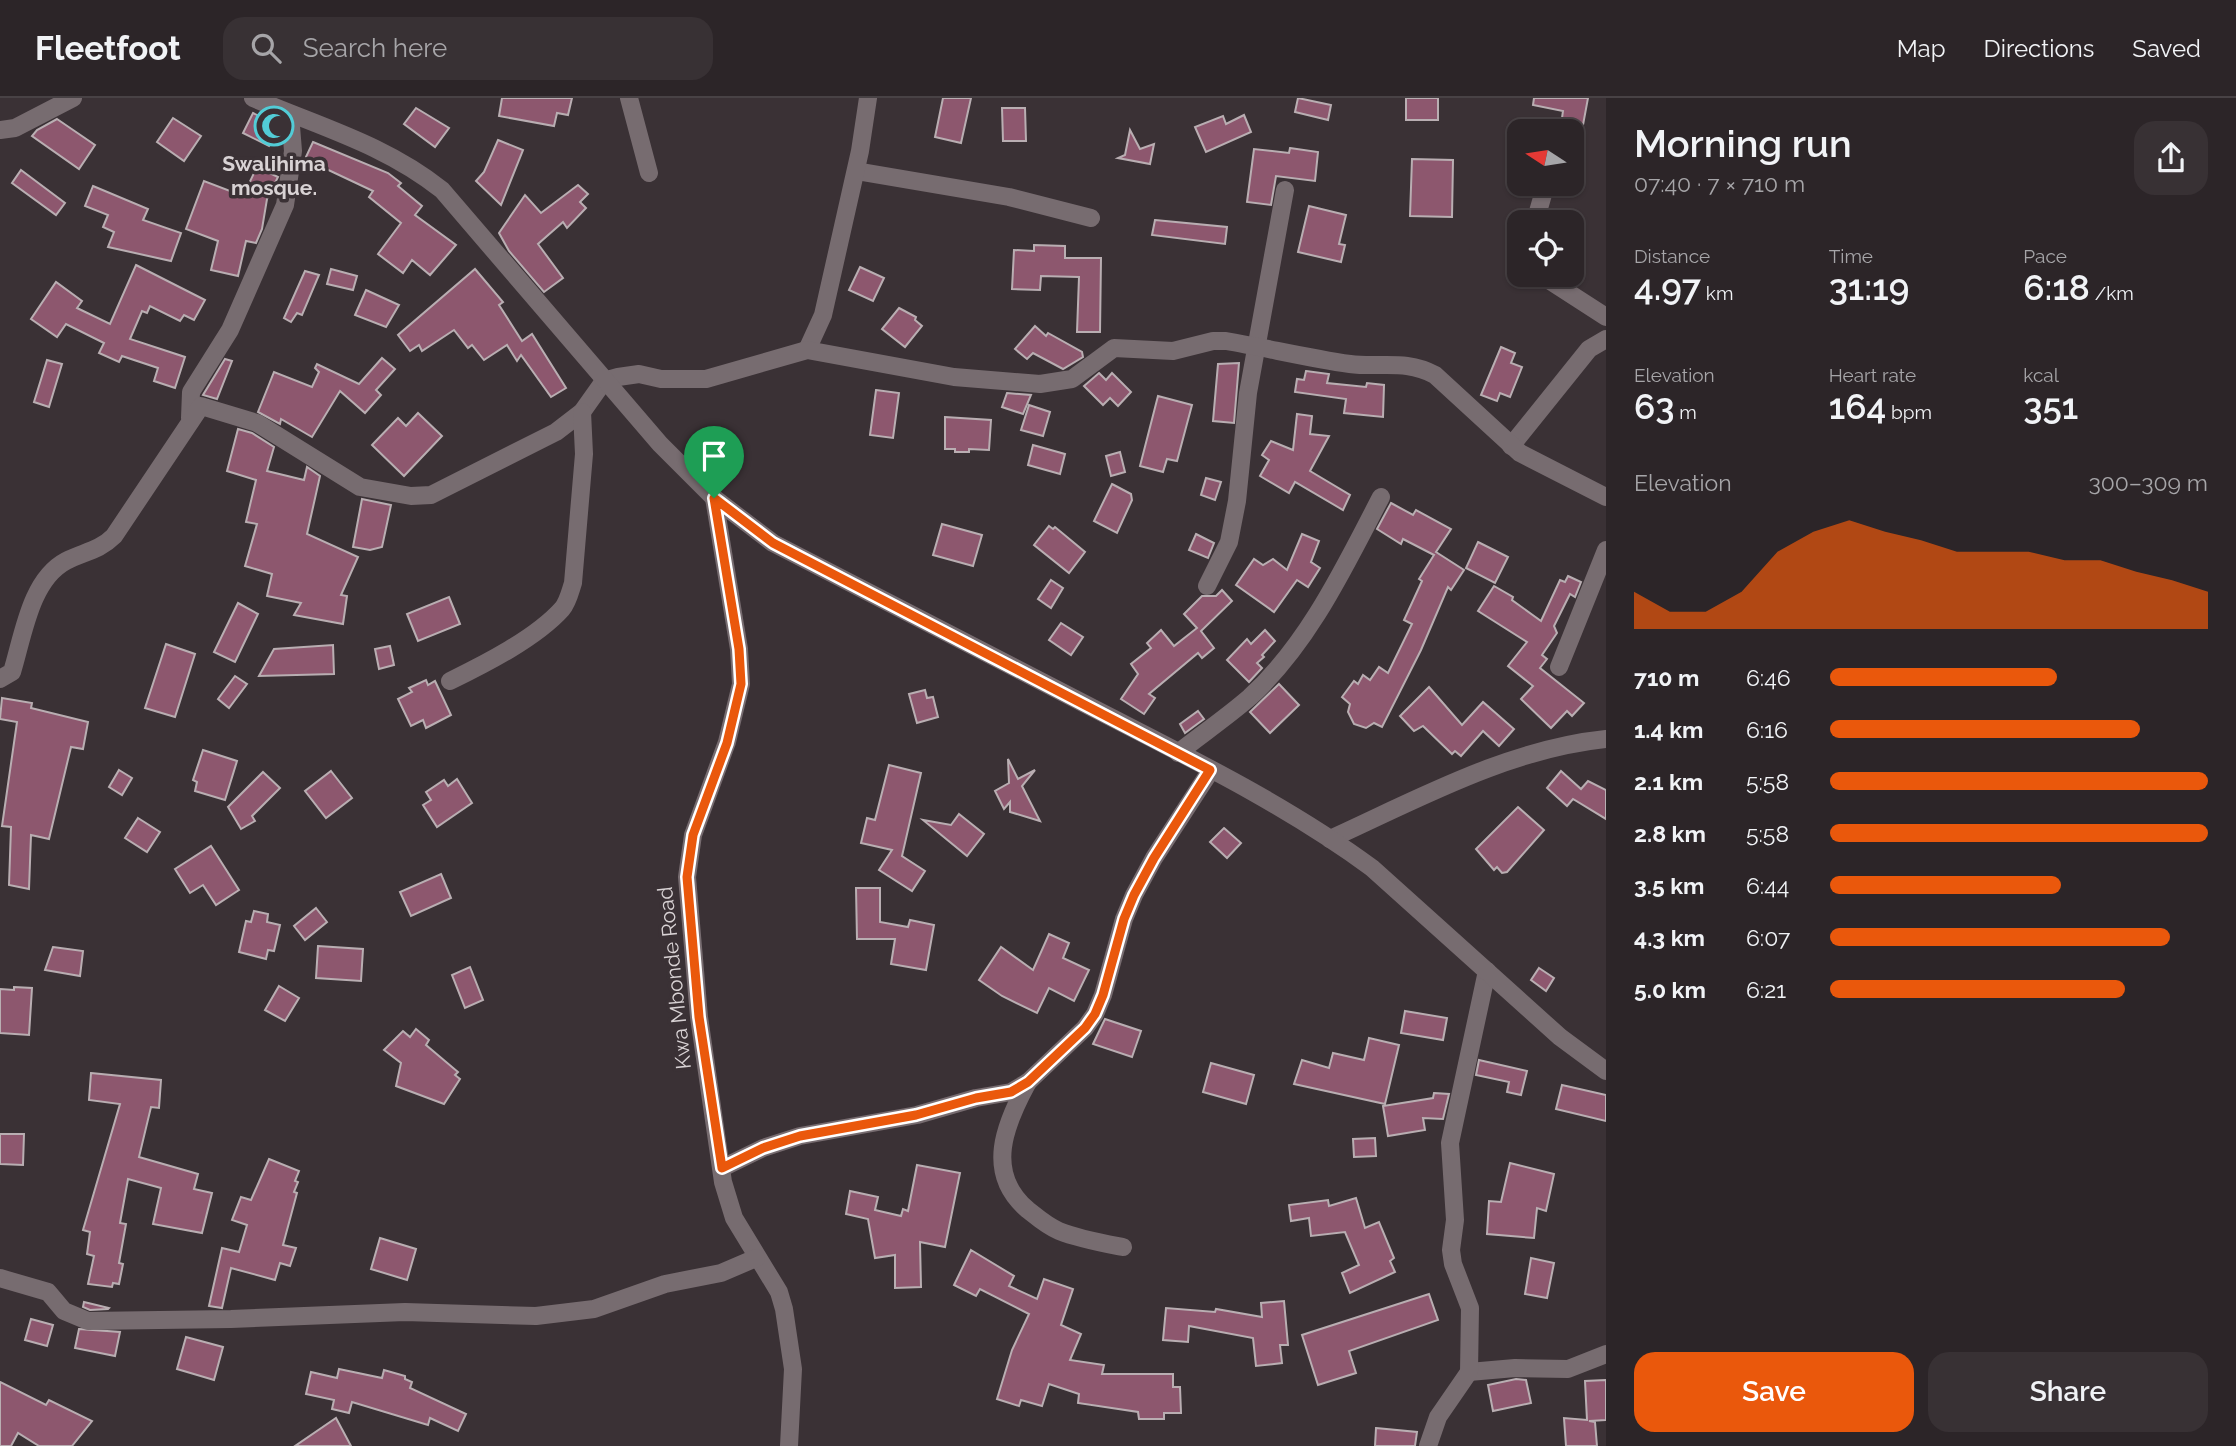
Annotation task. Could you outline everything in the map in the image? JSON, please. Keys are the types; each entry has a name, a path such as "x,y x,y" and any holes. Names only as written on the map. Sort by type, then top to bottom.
{"street":[{"path":"0,130 15,128 73,98"},
{"path":"253,98 379,148 398,158 442,190 660,444 714,498 773,543 1210,770 1330,839 1372,868 1560,1037 1606,1071"},
{"path":"629,98 649,173"},
{"path":"807,350 823,315 856,171 869,98"},
{"path":"190,418 191,392 230,330 285,205 293,151 289,114"},
{"path":"856,171 1009,197 1091,218"},
{"path":"1207,586 1228,542 1237,501 1244,417 1285,190"},
{"path":"1560,287 1606,317"},
{"path":"1511,446 1589,349 1606,339"},
{"path":"0,679 12,672 43,582 64,562 94,551 114,536 190,418 201,406 245,418 278,434 360,487 421,497 556,432 582,412 604,381 639,374 670,379 705,379 807,350 954,377 1040,384 1072,379 1114,348 1173,351 1213,341 1256,346 1354,365 1404,363 1422,368 1435,375 1511,446 1606,497"},
{"path":"450,681 490,661 527,637 562,609 568,597 573,583 582,487 582,412"},
{"path":"1178,753 1249,697 1299,640 1348,561 1381,497"},
{"name":"Kwa Mbonde Road","path":"714,498 739,649 741,684 727,743 693,835 687,877 699,1017 723,1182 734,1218 779,1292 785,1309 793,1369 791,1443"},
{"path":"1559,667 1606,550"},
{"path":"1330,839 1464,778 1556,747 1606,739"},
{"path":"722,1168 763,1148 800,1136 916,1115 976,1098 1011,1092 1028,1082 1085,1028 1095,1014 1134,895 1154,858 1210,770"},
{"path":"1428,1446 1438,1418 1469,1373 1471,1308 1453,1264 1451,1250 1455,1220 1450,1143 1487,971"},
{"path":"1028,1082 1008,1118 1001,1154 1007,1185 1021,1204 1046,1224 1076,1237 1123,1247"},
{"path":"0,1278 48,1292 64,1311 88,1321 231,1320 405,1312 536,1315 594,1309 665,1284 721,1273 756,1258"},
{"path":"1469,1373 1515,1367 1568,1369 1606,1354"}],"building":[{"path":"502,98 572,98 568,115 557,113 554,126 499,116"},
{"path":"943,98 971,98 961,143 935,137"},
{"path":"1298,98 1331,105 1328,120 1295,112"},
{"path":"1406,98 1438,98 1438,120 1406,120"},
{"path":"1534,98 1588,98 1584,120 1565,119 1562,118 1563,111 1533,105"},
{"path":"416,108 449,128 435,147 404,124"},
{"path":"1002,108 1025,108 1026,141 1003,141"},
{"path":"253,113 279,126 269,146 243,133"},
{"path":"1244,115 1251,132 1206,152 1195,127 1223,116 1226,124"},
{"path":"173,118 201,136 184,161 157,142"},
{"path":"57,119 95,145 79,169 32,136 37,130"},
{"path":"1130,130 1140,149 1154,144 1150,164 1118,158 1125,155"},
{"path":"498,140 523,150 501,205 476,181 484,172"},
{"path":"313,142 388,173 401,183 398,186 422,206 415,215 456,245 430,275 412,260 403,273 378,254 401,223 369,197 373,191 305,159"},
{"path":"1290,148 1318,152 1315,181 1276,176 1271,205 1247,202 1254,149 1289,153"},
{"path":"1412,159 1453,160 1452,217 1410,216"},
{"path":"257,167 278,177 267,199 262,229 256,243 246,241 238,276 211,270 218,241 186,229 204,181 243,196"},
{"path":"21,170 65,203 56,215 12,183"},
{"path":"578,185 588,194 580,202 586,208 567,228 563,222 538,244 563,278 544,292 509,251 499,233 525,195 541,213"},
{"path":"93,186 148,209 143,220 181,233 171,261 108,247 114,232 103,227 108,215 85,206"},
{"path":"1309,206 1346,215 1339,244 1345,245 1341,262 1298,252"},
{"path":"1155,220 1227,227 1225,244 1152,235"},
{"path":"1034,245 1065,246 1065,258 1101,258 1100,332 1077,332 1079,277 1041,276 1040,290 1012,289 1014,250 1034,251"},
{"path":"136,265 205,300 194,320 184,315 180,321 150,306 147,313 142,311 130,339 185,357 175,388 154,381 158,368 122,356 119,362 99,353 104,343 66,324 57,337 31,319 56,282 82,301 77,308 110,324"},
{"path":"860,267 884,278 873,301 849,290"},
{"path":"331,269 357,276 353,290 327,284"},
{"path":"475,269 503,302 499,305 522,341 532,334 566,388 551,397 521,355 517,361 507,345 484,360 472,345 468,348 454,330 422,351 419,345 410,351 398,335"},
{"path":"305,271 319,275 302,315 297,313 291,322 284,318"},
{"path":"366,290 399,305 386,327 355,315"},
{"path":"899,308 916,317 915,320 922,326 905,347 882,329"},
{"path":"1035,326 1046,336 1048,333 1082,352 1083,357 1063,369 1033,353 1027,359 1015,349"},
{"path":"1501,347 1515,353 1511,363 1522,367 1510,397 1500,393 1497,401 1481,395"},
{"path":"382,358 395,369 376,390 381,395 365,413 340,391 312,437 281,419 280,424 258,412 274,372 312,387 319,372 315,368 317,364 359,384"},
{"path":"225,359 232,361 217,399 203,395"},
{"path":"47,360 62,364 49,407 34,402"},
{"path":"1239,363 1234,423 1213,421 1218,364"},
{"path":"1306,371 1329,374 1327,383 1366,387 1367,383 1384,385 1383,417 1344,413 1346,399 1295,392 1297,379 1304,380"},
{"path":"1099,373 1106,380 1112,373 1131,392 1118,406 1110,398 1103,405 1084,386"},
{"path":"876,390 899,393 893,438 870,435"},
{"path":"1007,393 1031,395 1023,414 1002,407"},
{"path":"1158,396 1192,405 1177,461 1167,459 1163,472 1140,466"},
{"path":"1029,405 1050,412 1043,436 1021,430"},
{"path":"418,413 442,436 404,476 372,445 398,418 406,426"},
{"path":"1297,414 1312,416 1310,434 1329,436 1310,471 1350,495 1343,510 1295,482 1289,493 1260,476 1269,460 1262,455 1271,441 1293,450"},
{"path":"945,417 991,420 989,450 969,449 969,452 955,452 955,449 945,449"},
{"path":"238,429 252,433 274,447 267,471 304,480 307,467 320,476 307,534 358,557 341,595 347,596 343,624 294,615 301,603 267,596 272,574 245,566 257,524 246,522 256,480 227,471"},
{"path":"1033,445 1065,454 1060,474 1028,465"},
{"path":"1120,452 1125,472 1111,476 1106,456"},
{"path":"1206,478 1221,482 1215,500 1201,495"},
{"path":"1112,484 1131,494 1132,500 1117,533 1094,521"},
{"path":"362,499 391,505 382,547 370,550 353,547"},
{"path":"1391,503 1413,515 1416,510 1451,529 1436,552 1464,570 1451,590 1448,587 1421,650 1382,727 1374,723 1366,728 1354,724 1348,712 1350,704 1342,697 1354,681 1358,684 1363,675 1370,680 1379,667 1388,673 1412,624 1404,620 1422,581 1419,579 1434,555 1403,539 1401,544 1377,529"},
{"path":"942,524 982,535 973,566 933,555"},
{"path":"1049,526 1053,529 1055,527 1085,552 1069,573 1034,545"},
{"path":"1196,534 1214,543 1208,558 1189,550"},
{"path":"1302,534 1319,541 1311,562 1320,568 1308,587 1297,580 1274,612 1236,585 1254,559 1263,565 1273,559 1287,570"},
{"path":"1478,542 1508,557 1495,583 1466,568"},
{"path":"1568,576 1581,582 1575,597 1570,594 1554,626 1557,633 1542,655 1547,659 1540,668 1584,703 1572,716 1567,711 1551,728 1521,699 1533,686 1508,666 1527,642 1478,611 1494,586 1513,597 1512,600 1541,621 1560,580 1565,582"},
{"path":"1051,580 1063,588 1051,608 1038,599"},
{"path":"1222,590 1232,601 1201,631 1214,648 1202,658 1198,653 1149,694 1155,698 1144,714 1121,699 1138,674 1131,664 1151,648 1147,643 1161,630 1174,646 1197,628 1184,614 1202,596 1216,596"},
{"path":"449,597 460,624 418,641 407,614"},
{"path":"238,603 258,614 235,662 214,652"},
{"path":"1061,623 1083,637 1071,655 1049,640"},
{"path":"1265,630 1275,641 1257,663 1262,668 1249,682 1227,660 1247,639 1251,644"},
{"path":"166,644 195,654 175,717 145,708"},
{"path":"333,645 334,674 259,676 274,649"},
{"path":"390,646 394,665 379,669 375,649"},
{"path":"235,676 247,684 229,708 218,699"},
{"path":"426,680 428,685 435,681 451,715 426,728 423,720 411,726 398,699 412,692 409,688"},
{"path":"1279,684 1299,705 1270,733 1250,712"},
{"path":"1429,687 1462,725 1483,702 1514,729 1499,746 1483,731 1461,756 1455,751 1452,754 1423,726 1414,731 1400,716"},
{"path":"925,690 927,698 933,697 938,717 917,723 909,694"},
{"path":"2,698 32,703 31,708 88,722 83,749 71,747 49,839 31,835 29,889 9,885 11,827 2,826 17,722 0,719"},
{"path":"1198,711 1204,719 1185,733 1180,724"},
{"path":"203,750 237,761 225,800 195,791 197,782 193,780"},
{"path":"1008,759 1018,779 1035,770 1022,786 1040,821 1010,812 1010,802 1004,809 995,791 1009,783"},
{"path":"889,765 921,773 902,856 925,871 912,891 879,870 892,850 861,843 867,818 875,820"},
{"path":"119,770 132,778 122,795 109,787"},
{"path":"331,771 352,798 326,818 305,791"},
{"path":"1561,771 1581,789 1588,781 1606,790 1606,819 1573,799 1567,806 1547,788"},
{"path":"263,772 280,788 252,816 255,821 241,829 228,807"},
{"path":"457,779 472,803 437,827 423,805 431,800 426,792 444,780 448,786"},
{"path":"1518,807 1544,830 1507,872 1502,873 1497,867 1494,870 1476,849"},
{"path":"959,814 984,834 967,856 923,820 951,825"},
{"path":"138,818 160,832 147,852 125,838"},
{"path":"1224,828 1241,843 1227,858 1210,842"},
{"path":"211,846 239,890 216,905 203,885 190,893 175,869"},
{"path":"441,874 451,898 411,916 400,892"},
{"path":"856,888 880,888 880,922 908,927 910,920 934,925 926,970 891,964 895,939 857,939"},
{"path":"316,908 327,922 305,940 294,926"},
{"path":"254,911 268,914 267,922 280,925 274,951 268,950 266,959 239,952 246,921 251,922"},
{"path":"1049,934 1069,943 1063,958 1089,970 1074,1001 1049,988 1037,1013 1002,996 979,980 1001,947 1033,970"},
{"path":"318,946 363,949 361,981 316,978"},
{"path":"53,947 83,951 80,976 45,970"},
{"path":"470,967 483,1000 465,1008 452,975"},
{"path":"1539,968 1554,978 1546,991 1531,980"},
{"path":"279,986 299,998 285,1021 265,1010"},
{"path":"14,987 32,988 29,1035 0,1033 0,989 14,990"},
{"path":"1405,1011 1447,1018 1443,1040 1401,1033"},
{"path":"1105,1019 1141,1031 1132,1057 1093,1044"},
{"path":"416,1029 429,1040 426,1045 458,1072 455,1075 460,1079 444,1104 396,1086 401,1063 384,1050 403,1031 410,1037"},
{"path":"1369,1038 1399,1045 1385,1104 1294,1084 1302,1060 1329,1068 1333,1053 1364,1060"},
{"path":"1479,1060 1527,1071 1521,1095 1507,1092 1509,1082 1476,1075"},
{"path":"1211,1063 1254,1075 1246,1104 1203,1092"},
{"path":"91,1073 161,1080 159,1108 151,1107 139,1157 198,1174 194,1189 212,1193 202,1233 153,1224 161,1188 128,1179 120,1223 126,1224 119,1263 123,1264 119,1284 113,1283 112,1287 88,1284 94,1256 87,1254 90,1232 83,1230 120,1104 89,1100"},
{"path":"1562,1085 1606,1095 1606,1121 1556,1109"},
{"path":"1434,1093 1449,1094 1443,1119 1423,1118 1425,1130 1388,1136 1383,1106 1433,1098"},
{"path":"0,1134 24,1134 23,1165 0,1164"},
{"path":"1375,1138 1376,1156 1354,1157 1353,1139"},
{"path":"269,1159 299,1171 294,1192 297,1193 283,1245 296,1248 290,1266 280,1263 275,1280 231,1268 222,1308 209,1306 222,1248 239,1252 247,1225 232,1220 241,1197 251,1200"},
{"path":"1510,1163 1554,1174 1546,1211 1537,1208 1534,1238 1487,1234 1489,1201 1501,1202"},
{"path":"917,1165 960,1173 945,1247 920,1242 921,1287 895,1288 895,1255 875,1258 868,1219 846,1214 850,1191 878,1197 875,1210 901,1216 903,1209 908,1211"},
{"path":"1356,1198 1365,1228 1379,1222 1394,1258 1390,1261 1395,1272 1350,1293 1342,1273 1359,1265 1345,1232 1311,1236 1309,1218 1291,1221 1289,1205 1328,1200 1329,1206"},
{"path":"380,1238 416,1249 407,1280 371,1269"},
{"path":"971,1250 1014,1276 1009,1286 1037,1299 1044,1279 1073,1289 1061,1325 1081,1334 1070,1360 1104,1365 1102,1374 1173,1374 1173,1387 1180,1387 1181,1413 1164,1413 1164,1419 1139,1419 1138,1412 1078,1403 1079,1394 1049,1384 1042,1406 1021,1400 1019,1406 997,1399 1012,1350 1029,1314 980,1289 976,1296 954,1285"},
{"path":"1531,1258 1554,1263 1547,1298 1525,1294"},
{"path":"1429,1294 1438,1320 1349,1351 1356,1373 1318,1385 1302,1335"},
{"path":"1284,1301 1288,1345 1280,1345 1282,1363 1256,1366 1253,1338 1189,1326 1188,1342 1163,1340 1166,1308 1215,1312 1216,1309 1262,1317 1261,1303"},
{"path":"84,1302 109,1308 90,1310 83,1307"},
{"path":"31,1319 53,1325 47,1346 25,1340"},
{"path":"79,1329 120,1332 115,1356 75,1348"},
{"path":"186,1337 223,1347 214,1380 177,1369"},
{"path":"339,1369 382,1378 384,1370 405,1376 405,1379 412,1382 410,1388 466,1414 458,1431 430,1418 428,1425 352,1402 349,1413 332,1409 334,1400 306,1394 311,1372 337,1378"},
{"path":"1516,1379 1526,1380 1531,1403 1493,1411 1488,1385"},
{"path":"1606,1380 1606,1420 1589,1421 1595,1422 1597,1446 1566,1446 1564,1418 1587,1420 1585,1381"},
{"path":"0,1382 46,1405 49,1400 92,1421 72,1446 39,1446 18,1433 11,1446 0,1446"},
{"path":"336,1418 351,1446 295,1446"},
{"path":"1376,1428 1417,1432 1415,1446 1375,1446"}],"place":[{"name":"Swalihima mosque.","path":"274,126"}],"route":[{"path":"714,498 749,528 773,543 1210,770 1154,858 1134,895 1095,1014 1085,1028 1028,1082 1011,1092 976,1098 916,1115 800,1136 763,1148 722,1168 699,1017 687,877 688,854 693,835 727,743 741,684 734,614 714,498"}]}
